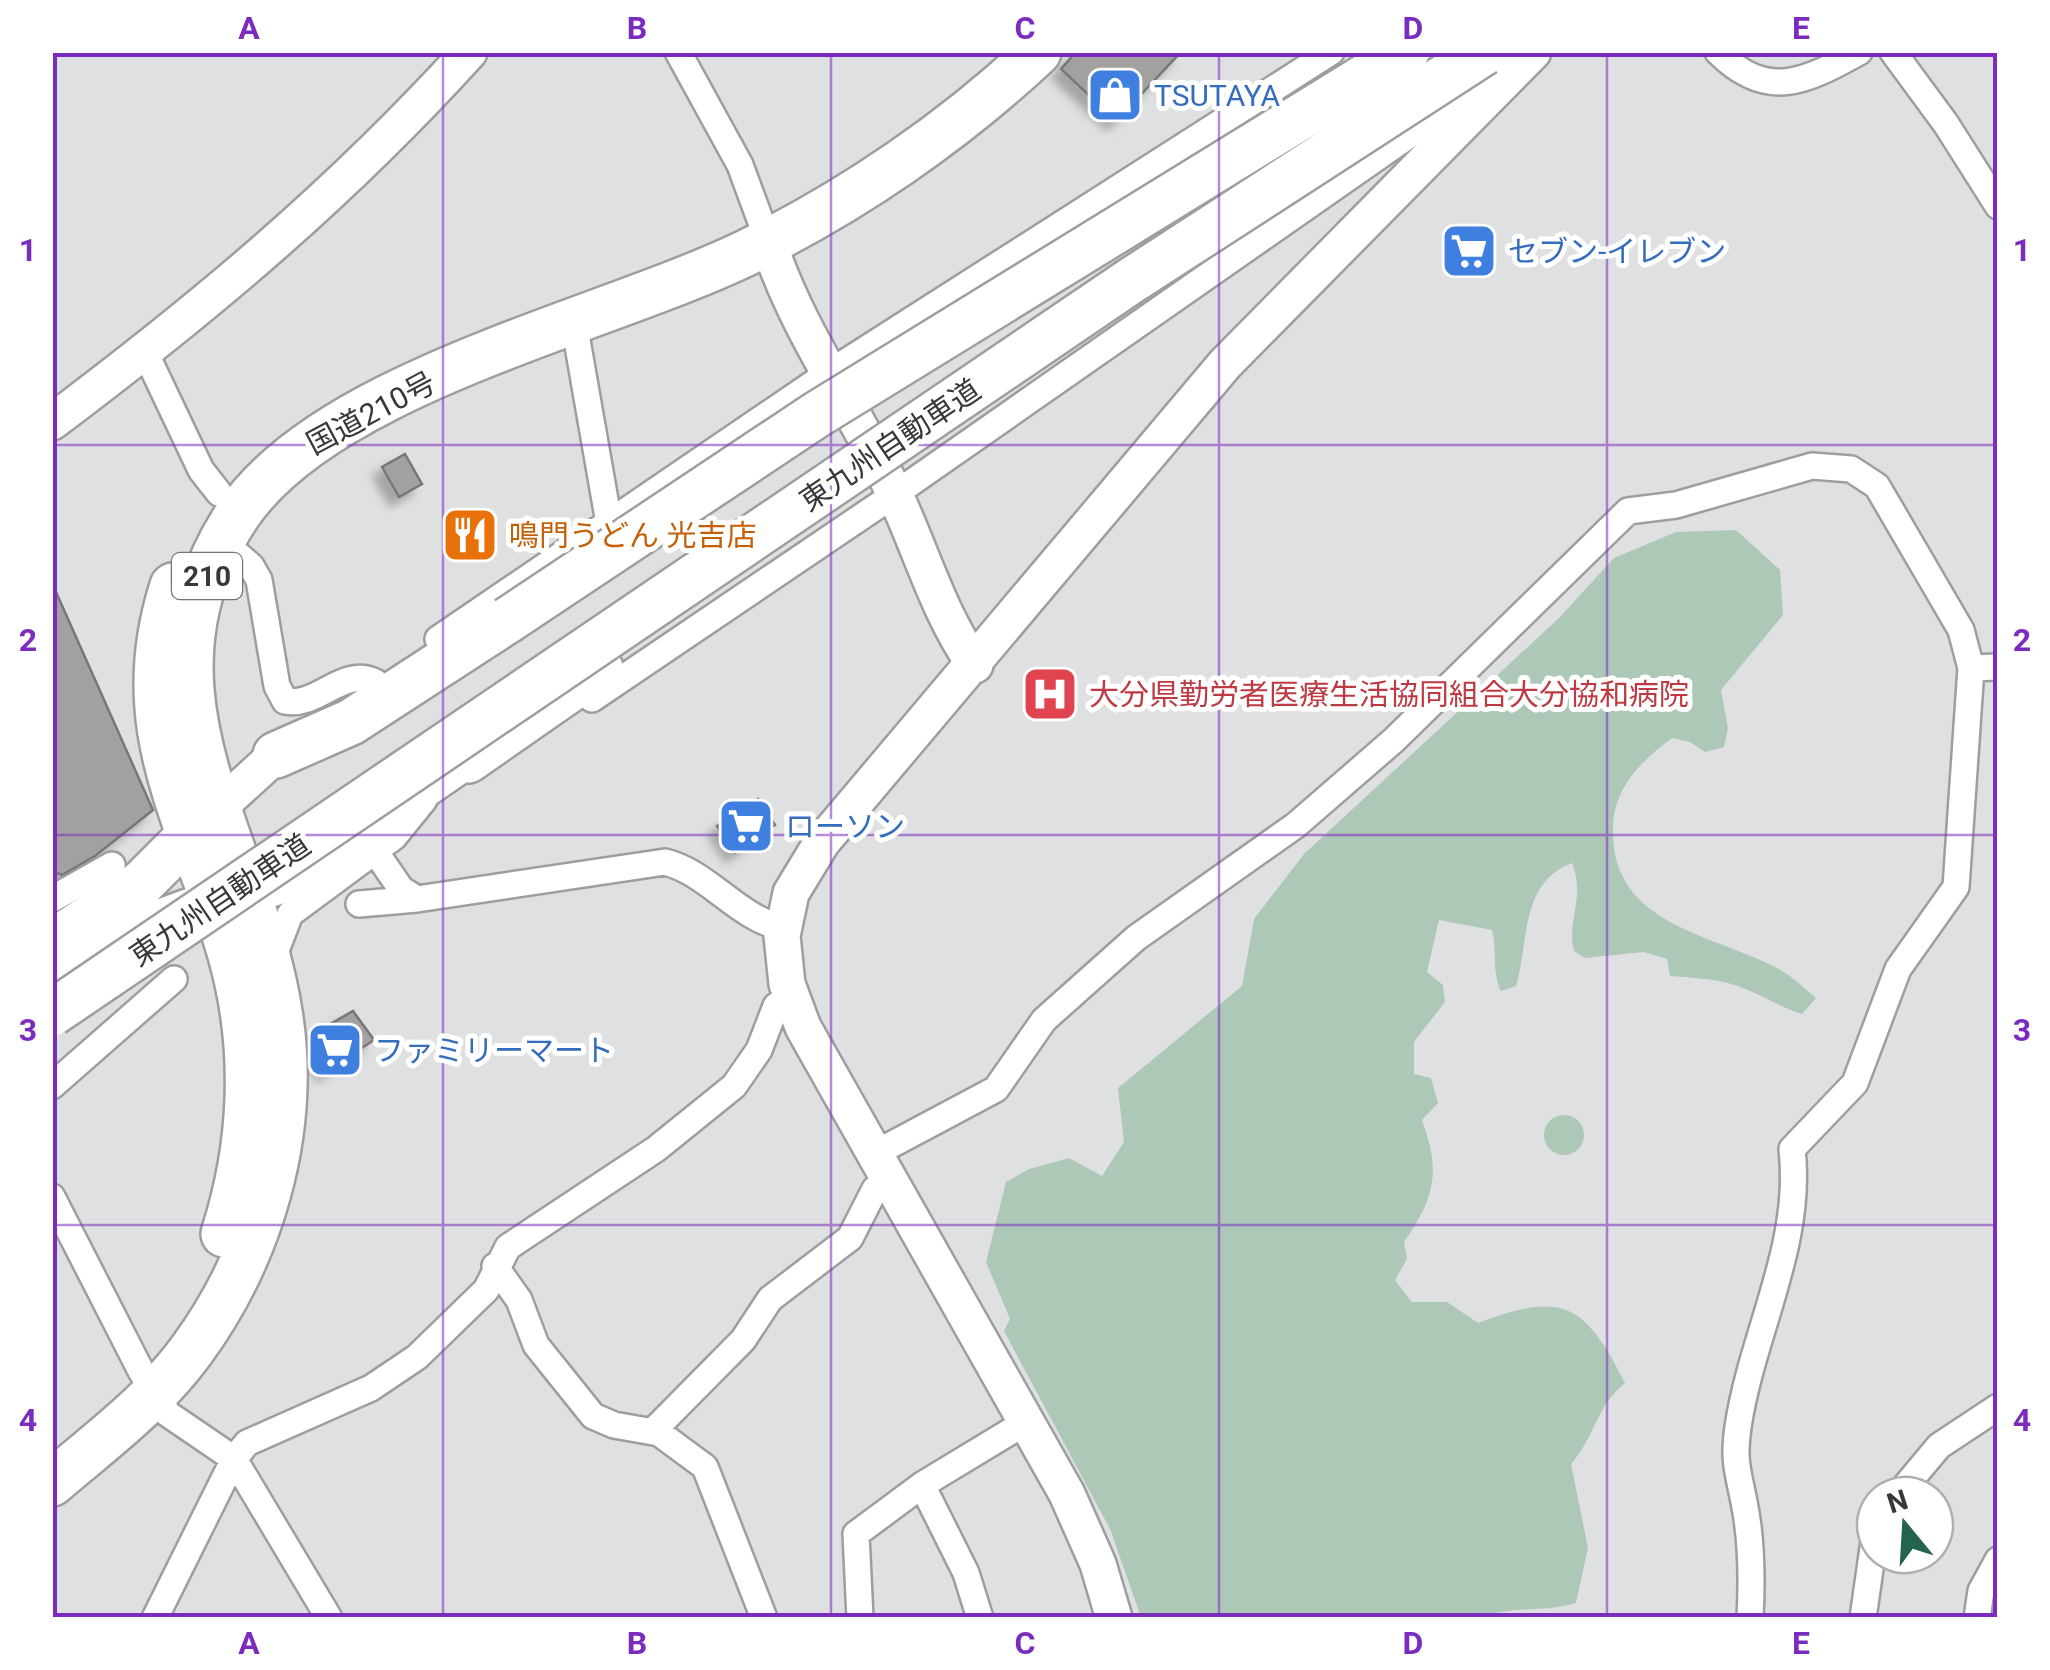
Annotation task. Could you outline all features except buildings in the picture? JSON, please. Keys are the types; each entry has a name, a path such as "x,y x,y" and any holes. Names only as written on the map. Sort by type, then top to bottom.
{"highway":[{"name":"国道210号","path":"52,1483 148,1382 196,1296 220,1244 233,1202 247,1127 255,980 235,894 201,833 158,730 156,662 179,570 219,492 271,438 335,396 764,228 1002,52"},
{"name":"国道210号","path":"201,833 191,716 191,627 222,541 255,490 301,448 332,428 403,392 574,323 927,143 1038,52"},
{"path":"270,760 351,722 816,415 1406,52"},
{"name":"東九州自動車道","path":"52,978 1113,256 1428,52"},
{"path":"452,772 1504,56"},
{"name":"東九州自動車道","path":"52,1013 1129,282 1504,56"},
{"path":"52,942 127,874 201,833"},
{"path":"52,987 129,934 168,916 235,894"},
{"path":"129,934 170,926 202,932 255,980"},
{"name":"国道210号","path":"52,1454 148,1382"}],"street":[{"path":"52,422 275,247 373,154 468,52"},
{"path":"678,52 740,165 788,296 895,494 948,620 975,664"},
{"path":"201,833 270,760 375,682 827,374 1331,52"},
{"path":"1373,52 1413,129 1413,158 1398,193"},
{"path":"1718,52 1751,79 1775,83 1807,78 1859,52"},
{"path":"1894,52 1998,206"},
{"path":"235,894 289,883 452,772 506,757 895,494 1413,129 1504,56"},
{"path":"1114,1618 1098,1564 1067,1494 803,1027 791,996 782,953 782,928 792,893 822,842 1225,364 1398,193 1504,56"},
{"path":"574,323 609,523"},
{"path":"144,352 201,470 219,492"},
{"path":"654,1431 750,1332 770,1299 850,1238 882,1167 996,1089 1044,1020 1136,938 1296,825 1394,740 1628,511 1676,505 1812,466 1850,469 1877,486 1961,630 1971,668 1956,887 1898,969 1856,1083 1792,1149 1796,1186 1780,1272 1754,1349 1738,1426 1734,1476 1744,1499 1750,1542 1750,1618"},
{"path":"222,541 251,566 259,580 277,686 285,701 299,703 358,678 375,682"},
{"path":"1971,668 1998,667"},
{"path":"191,716 220,760 249,768 270,760"},
{"path":"255,980 290,914 394,836 452,772"},
{"path":"375,852 402,890 416,899"},
{"path":"359,904 665,862 684,869 752,918 782,928"},
{"path":"52,900 127,874"},
{"path":"52,1086 174,979"},
{"path":"155,1618 234,1459 254,1438 371,1388 417,1357 480,1296 501,1254 526,1232 656,1149 734,1086 759,1050 776,1006 791,996"},
{"path":"52,1197 148,1382 175,1422 234,1459 329,1618"},
{"path":"495,1266 519,1300 536,1344 593,1416 614,1425 654,1431 711,1476 764,1618"},
{"path":"1915,1475 1939,1446 1998,1407"},
{"path":"860,1618 856,1534 922,1485 1026,1422"},
{"path":"922,1485 966,1573 980,1618"},
{"path":"1976,1618 1981,1591 1998,1560"},
{"path":"1863,1618 1869,1575"}],"green space":[{"path":"1736,530 1780,570 1783,615 1721,690 1728,728 1724,747 1705,752 1690,742 1672,738 1630,778 1614,817 1617,863 1630,888 1648,907 1672,923 1779,969 1816,998 1802,1014 1731,984 1670,976 1667,959 1644,952 1585,958 1574,951 1572,940 1577,887 1572,863 1555,872 1535,899 1516,986 1501,991 1492,930 1439,920 1427,972 1443,985 1445,1002 1414,1042 1414,1074 1431,1078 1438,1103 1422,1120 1432,1155 1432,1184 1423,1211 1404,1242 1407,1259 1395,1280 1412,1302 1447,1302 1478,1323 1531,1308 1568,1311 1597,1335 1625,1383 1607,1402 1571,1464 1588,1548 1576,1603 1478,1618 1141,1617 1110,1529 1004,1331 1010,1319 986,1262 1006,1182 1029,1169 1069,1158 1102,1176 1124,1142 1118,1088 1242,986 1254,919 1304,854 1559,618 1614,558 1676,532"},
{"path":"1564,1115 1578,1121 1584,1135 1578,1149 1564,1155 1550,1149 1544,1135 1550,1121"}],"place":[{"name":"TSUTAYA","path":"1115,95"},
{"name":"セブン-イレブン","path":"1469,251"},
{"name":"鳴門うどん 光吉店","path":"470,535"},
{"name":"大分県勤労者医療生活協同組合大分協和病院","path":"1050,694"},
{"name":"ローソン","path":"746,826"},
{"name":"ファミリーマート","path":"335,1050"}]}
